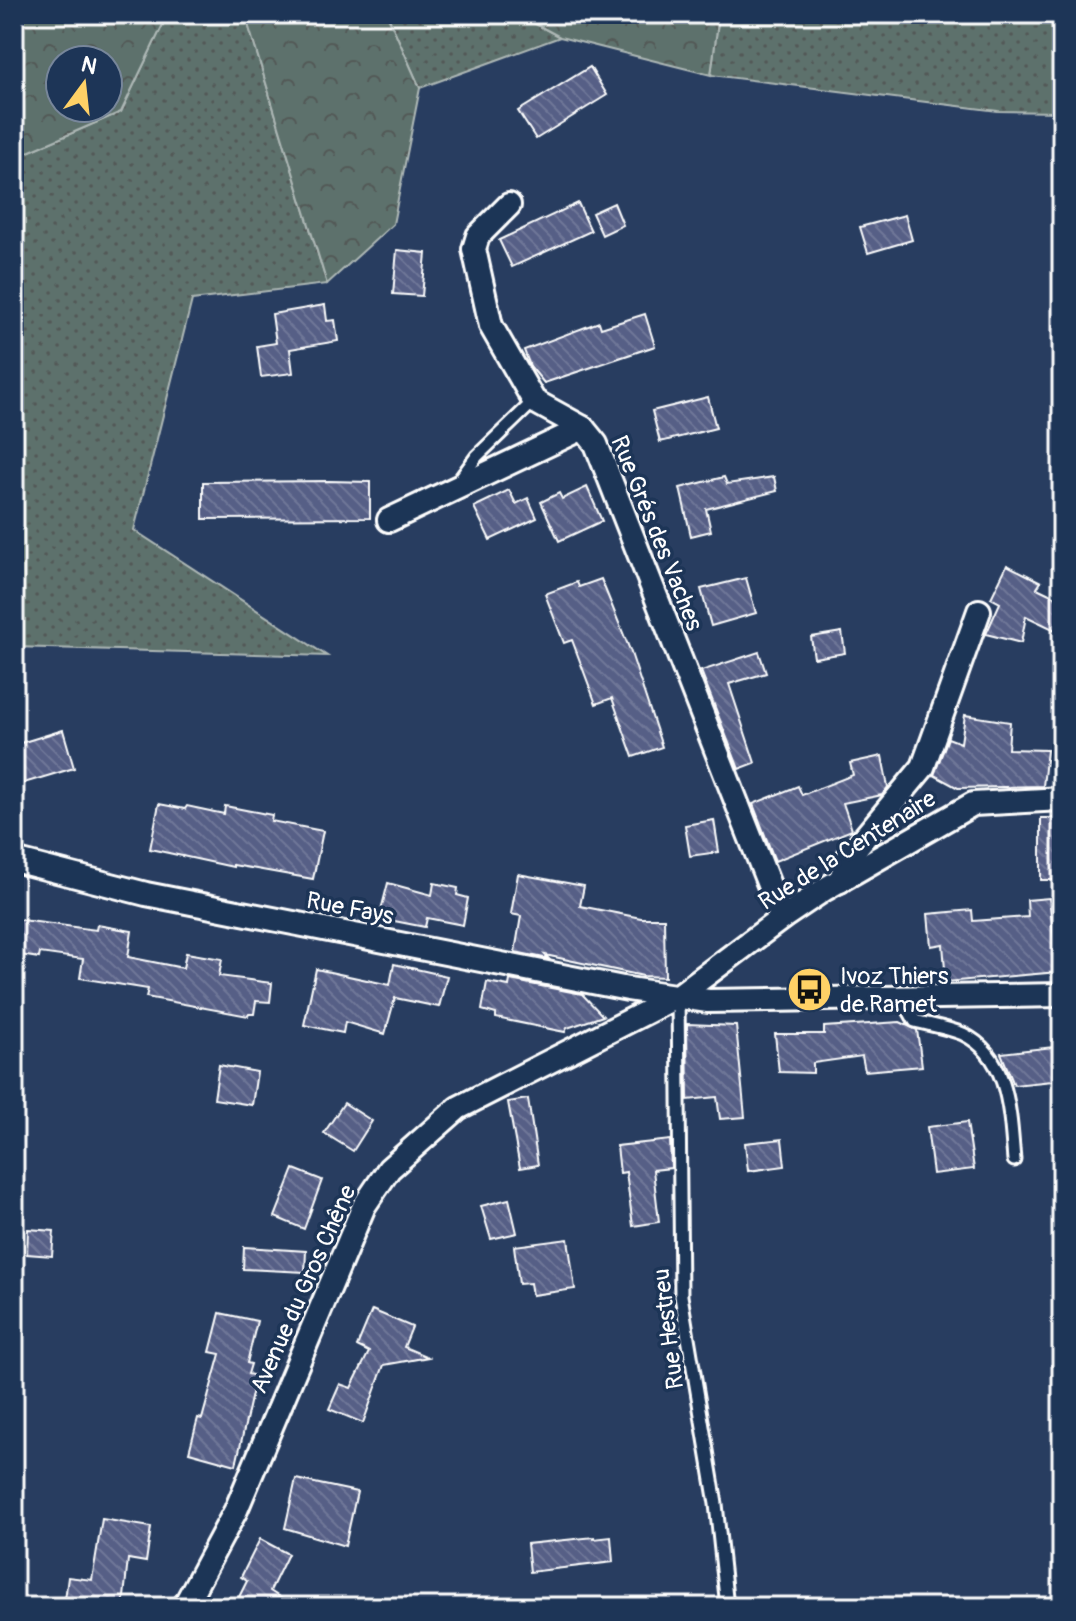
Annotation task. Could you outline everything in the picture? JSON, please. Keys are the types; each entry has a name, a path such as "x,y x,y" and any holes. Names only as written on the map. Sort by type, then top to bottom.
{"street":[{"path":"509,205 478,236 474,249 491,326 534,401"},
{"name":"Rue Grés des Vaches","path":"534,401 583,428 596,444 782,918"},
{"path":"389,520 583,428"},
{"path":"840,881 849,856 923,767 979,611"},
{"name":"Rue de la Centenaire","path":"678,996 782,918 973,804 1062,799"},
{"name":"Rue Fays","path":"14,860 146,894 628,989 708,1001 1062,995"},
{"name":"Avenue du Gros Chêne","path":"184,1607 236,1510 364,1206 389,1169 458,1108 678,996"}],"lane":[{"path":"455,487 477,456 534,401"},
{"name":"Rue Hestreu","path":"678,996 681,1296 716,1504 727,1607"},
{"path":"908,997 915,1021 963,1034 985,1049 1000,1074 1010,1109 1014,1160"}],"green space":[{"path":"14,14 168,14 124,106 124,44 44,44 44,124 93,124 14,158"},
{"path":"168,14 245,14 327,284 192,300 134,530 327,656 14,647 14,158 93,124 124,124 124,106"},
{"path":"245,14 387,14 420,88 393,224 327,284"},
{"path":"387,14 517,14 560,37 420,88"},
{"path":"517,14 719,14 711,75 560,37"},
{"path":"719,14 1062,14 1062,112 998,111 711,75"}],"building":[{"path":"590,67 607,95 536,139 518,111"},
{"path":"578,203 591,231 512,267 499,240"},
{"path":"614,203 623,225 602,235 592,213"},
{"path":"905,215 912,240 868,253 860,227"},
{"path":"397,250 426,253 422,296 393,294"},
{"path":"325,305 327,321 335,320 338,341 290,349 293,373 261,377 257,346 276,343 272,314"},
{"path":"645,314 655,346 544,383 530,366 524,350 599,322 601,328"},
{"path":"708,397 716,428 660,442 652,411"},
{"path":"724,477 727,484 774,477 777,491 706,509 711,531 691,536 680,488"},
{"path":"203,482 370,482 370,518 203,519"},
{"path":"587,487 602,521 559,541 541,502 559,493 562,499"},
{"path":"509,490 516,504 528,498 537,518 490,540 474,507"},
{"path":"1007,565 1041,582 1037,588 1062,600 1062,617 1055,630 1026,616 1021,643 986,634 1000,603 991,598"},
{"path":"746,578 756,613 711,626 701,589"},
{"path":"601,579 630,650 662,747 633,757 612,698 596,704 572,640 564,643 545,594 577,582 579,587"},
{"path":"842,632 845,653 814,658 811,637"},
{"path":"759,652 766,673 729,684 755,763 739,769 701,671"},
{"path":"965,715 1010,722 1008,749 1047,750 1043,786 958,788 934,775 948,738 961,743"},
{"path":"63,730 74,768 14,786 14,745"},
{"path":"882,756 888,787 882,795 843,803 852,830 775,861 753,804 798,786 802,795 853,775 850,763"},
{"path":"159,804 224,814 225,806 272,815 271,821 323,831 313,879 233,867 150,849"},
{"path":"1041,818 1062,818 1062,880 1041,880"},
{"path":"714,820 719,852 690,856 685,825"},
{"path":"518,874 584,886 580,906 641,918 664,918 665,977 643,976 545,955 549,959 515,952 521,916 511,914"},
{"path":"388,883 432,895 434,883 458,888 457,895 468,898 463,925 427,918 425,927 379,918"},
{"path":"1049,898 1058,972 946,982 943,944 931,946 928,914 972,910 973,921 1028,917 1027,900"},
{"path":"14,919 96,930 97,925 132,931 128,957 183,968 186,953 222,959 219,976 272,983 270,1002 256,1001 254,1014 248,1016 146,997 148,989 80,978 83,959 40,953 39,958 14,954"},
{"path":"394,964 447,976 439,1007 395,998 385,1034 345,1022 343,1033 304,1025 316,969 390,985"},
{"path":"510,980 582,994 603,1016 567,1028 565,1032 496,1018 496,1014 482,1010 487,982 509,986"},
{"path":"900,1022 917,1030 922,1066 865,1071 862,1056 813,1063 813,1073 779,1072 775,1034 824,1034 824,1027"},
{"path":"687,1024 736,1026 745,1117 720,1119 717,1097 688,1100"},
{"path":"1062,1046 1062,1080 1014,1085 1001,1053"},
{"path":"219,1065 257,1072 252,1105 214,1099"},
{"path":"528,1099 538,1165 520,1168 508,1102"},
{"path":"344,1103 372,1121 353,1151 324,1133"},
{"path":"967,1122 974,1169 933,1174 927,1127"},
{"path":"782,1139 785,1166 748,1171 745,1143"},
{"path":"670,1140 671,1168 653,1170 659,1222 633,1226 626,1172 620,1173 617,1146"},
{"path":"294,1169 322,1180 304,1229 275,1217"},
{"path":"509,1199 517,1233 491,1239 481,1206"},
{"path":"28,1229 54,1231 52,1256 27,1254"},
{"path":"568,1239 575,1289 532,1295 530,1283 519,1284 514,1246"},
{"path":"244,1247 306,1251 305,1272 243,1269"},
{"path":"372,1310 412,1327 404,1347 428,1357 384,1365 363,1423 329,1409 340,1384 351,1388 369,1352 357,1346"},
{"path":"220,1313 257,1321 247,1363 251,1364 248,1374 256,1376 236,1465 189,1452 198,1418 202,1419 220,1354 210,1352"},
{"path":"296,1479 357,1492 345,1546 285,1528"},
{"path":"102,1519 151,1527 146,1562 128,1559 123,1607 64,1607 68,1577 92,1580"},
{"path":"611,1537 613,1562 530,1572 527,1544"},
{"path":"260,1539 288,1554 270,1591 295,1607 234,1607 247,1581 241,1577"}],"place":[{"name":"Ivoz Thiers de Ramet","path":"809,990"}]}
